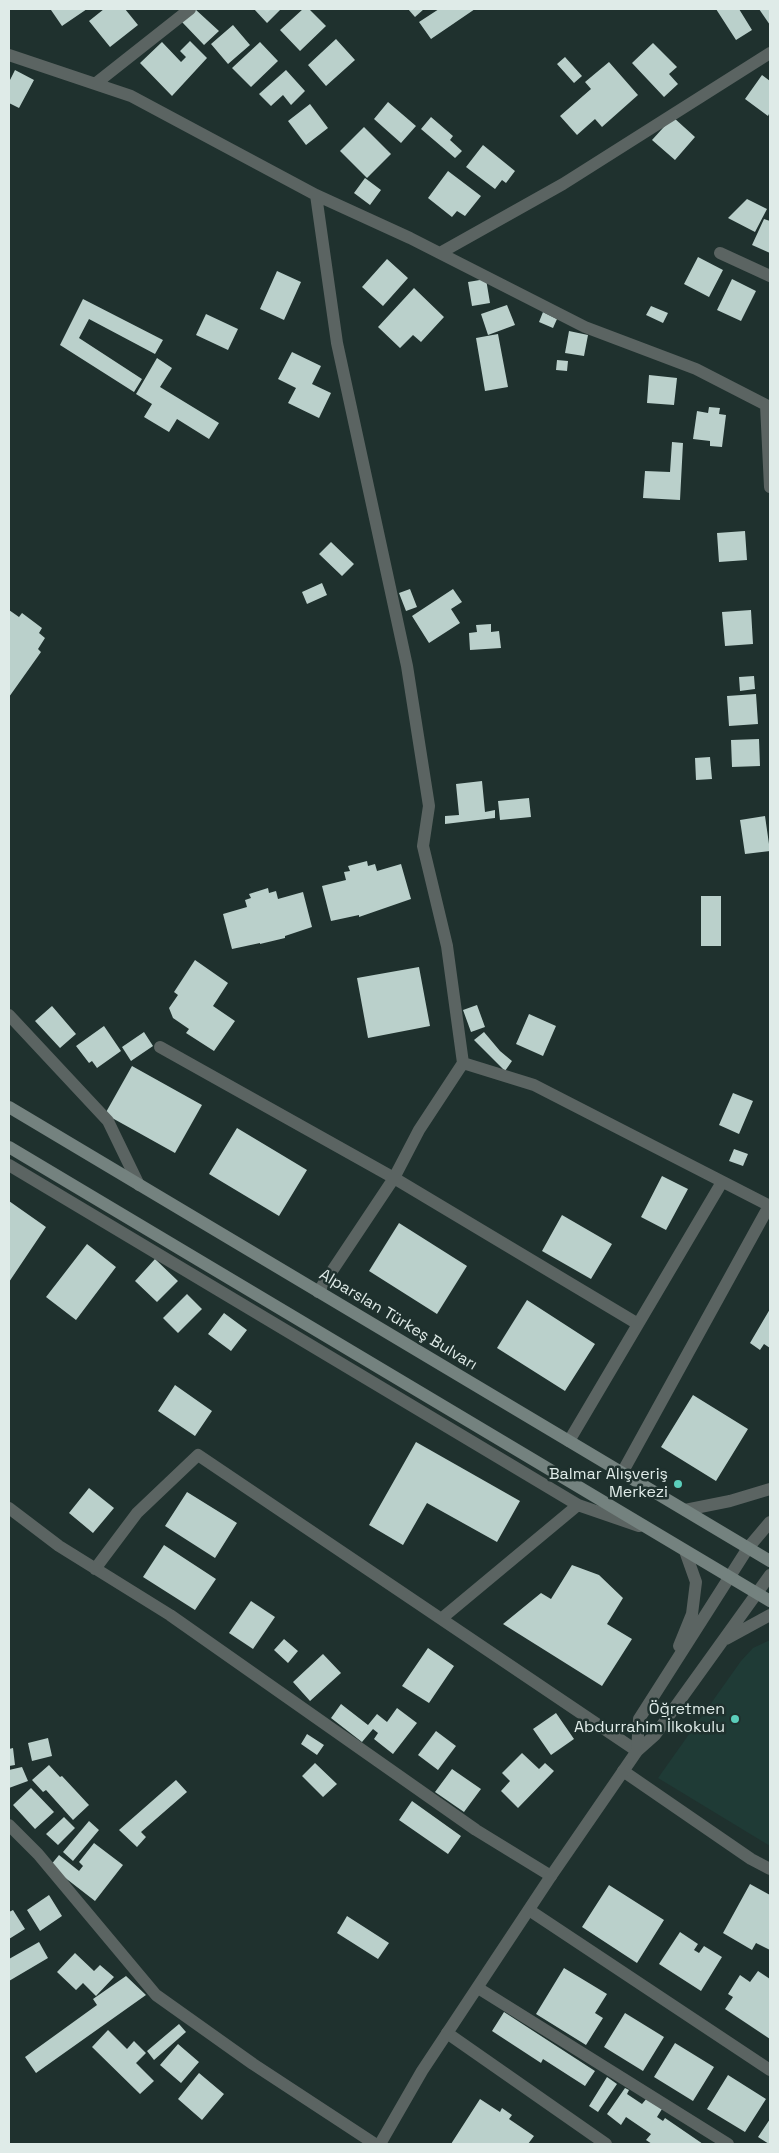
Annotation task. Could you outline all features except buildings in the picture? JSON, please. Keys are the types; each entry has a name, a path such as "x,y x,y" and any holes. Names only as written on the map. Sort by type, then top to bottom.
{"main road":[{"name":"Alparslan Türkeş Bulvarı","path":"9,1107 770,1561"},
{"path":"9,1147 770,1601"}],"street":[{"path":"95,84 190,9"},
{"path":"440,253 563,184 770,52"},
{"path":"9,55 130,96 316,196 440,253 585,327 696,369 768,406 770,487"},
{"path":"316,196 337,343 407,666 429,806 423,846 447,946 463,1063 419,1130 394,1178 318,1292"},
{"path":"720,253 770,276"},
{"path":"9,1015 108,1121 139,1185"},
{"path":"160,1047 394,1178 638,1324"},
{"path":"463,1063 534,1085 770,1206 622,1473"},
{"path":"9,1165 578,1505 651,1530"},
{"path":"569,1441 722,1182"},
{"path":"95,1569 137,1513 198,1455 637,1751"},
{"path":"685,1510 730,1501 770,1489"},
{"path":"441,1619 578,1505"},
{"path":"9,1508 59,1546 170,1615 476,1830 551,1876"},
{"path":"637,1751 639,1719 748,1548 770,1522"},
{"path":"670,1670 692,1614 696,1582 685,1551"},
{"path":"380,2144 422,2072 551,1876 637,1751 654,1735 770,1575"},
{"path":"720,1643 770,1615"},
{"path":"623,1771 751,1859 770,1869"},
{"path":"9,1825 38,1854 156,1995 253,2064 375,2144"},
{"path":"529,1910 770,2070"},
{"path":"478,1988 728,2144"},
{"path":"447,2033 606,2144"}],"shaded area":[{"name":"Öğretmen Abdurrahim İlkokulu","path":"770,1640 770,1846 658,1778 741,1661 753,1648"}],"place":[{"name":"Balmar Alışveriş Merkezi","path":"678,1484"},
{"name":"Öğretmen Abdurrahim İlkokulu","path":"735,1719"}]}
